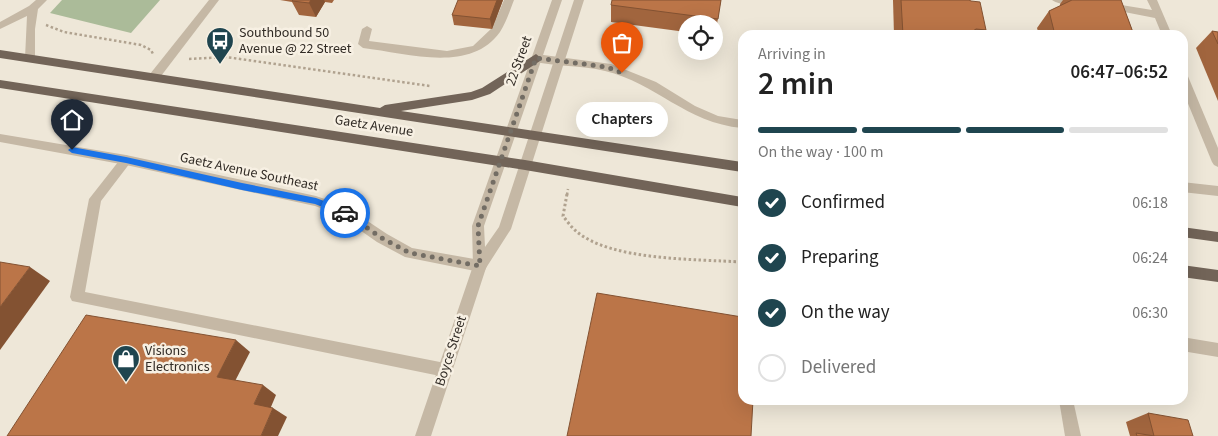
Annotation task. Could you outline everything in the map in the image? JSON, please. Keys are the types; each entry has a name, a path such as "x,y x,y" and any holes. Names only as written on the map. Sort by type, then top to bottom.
{"main road":[{"name":"Gaetz Avenue","path":"0,54 738,166"},
{"path":"372,111 472,96 486,91 536,58"},
{"name":"Gaetz Avenue","path":"0,84 525,165 738,201"},
{"path":"1188,233 1218,237"},
{"path":"1188,272 1218,276"}],"street":[{"path":"0,26 34,8 42,0"},
{"path":"154,77 214,0"},
{"path":"367,28 363,44 448,55 476,49 496,30 509,0"},
{"name":"22 Street","path":"500,162 557,0"},
{"path":"535,136 579,0"},
{"path":"1057,0 1123,8 1158,15"},
{"path":"1152,0 1165,30"},
{"path":"30,58 30,29 34,8"},
{"path":"536,58 607,67 652,85 691,109 716,120 738,123"},
{"path":"1188,89 1218,162"},
{"name":"Boyce Street","path":"423,436 480,266 505,229 535,136"},
{"name":"Gaetz Avenue Southeast","path":"0,138 126,160 316,201 341,210 382,238 410,253 480,266"},
{"path":"126,160 95,199 77,297 226,325 445,370"},
{"name":"Boyce Street","path":"480,266 478,226 500,162"},
{"path":"1188,188 1218,191"},
{"path":"1188,345 1218,350"},
{"path":"1067,405 1073,436"}],"path":[{"path":"38,27 47,25 64,32 130,43 148,48 152,54"},
{"path":"188,59 213,56 232,58 435,86"},
{"path":"568,189 564,201 563,216 576,232 585,238 620,249 656,256 738,262"}],"green space":[{"path":"62,0 160,0 131,33 50,13"}],"building":[{"path":"293,0 311,0 309,3"},
{"path":"458,0 497,0 490,19 452,15"},
{"path":"612,0 721,0 719,15 687,15 611,5"},
{"path":"901,0 969,0 980,2 986,30 976,29 903,30"},
{"path":"1072,0 1121,0 1132,30 1054,30 1049,11"},
{"path":"1212,31 1218,32 1218,44"},
{"path":"0,262 30,267 0,307"},
{"path":"597,293 738,316 738,405 753,405 751,436 567,436"},
{"path":"86,315 236,340 217,377 263,385 254,404 273,408 261,436 7,436"},
{"path":"1148,413 1188,420 1193,436 1154,436"},
{"path":"1136,433 1154,436 1137,436"}],"way so far":[{"path":"345,213 398,248 410,253 480,266 478,226 536,58 607,67 622,73"}],"place":[{"name":"Southbound 50 Avenue @ 22 Street","path":"220,65"},
{"name":"Chapters","path":"622,73"},
{"name":"Visions Electronics","path":"126,383"}],"route":[{"path":"72,150 316,201 345,213"}]}
